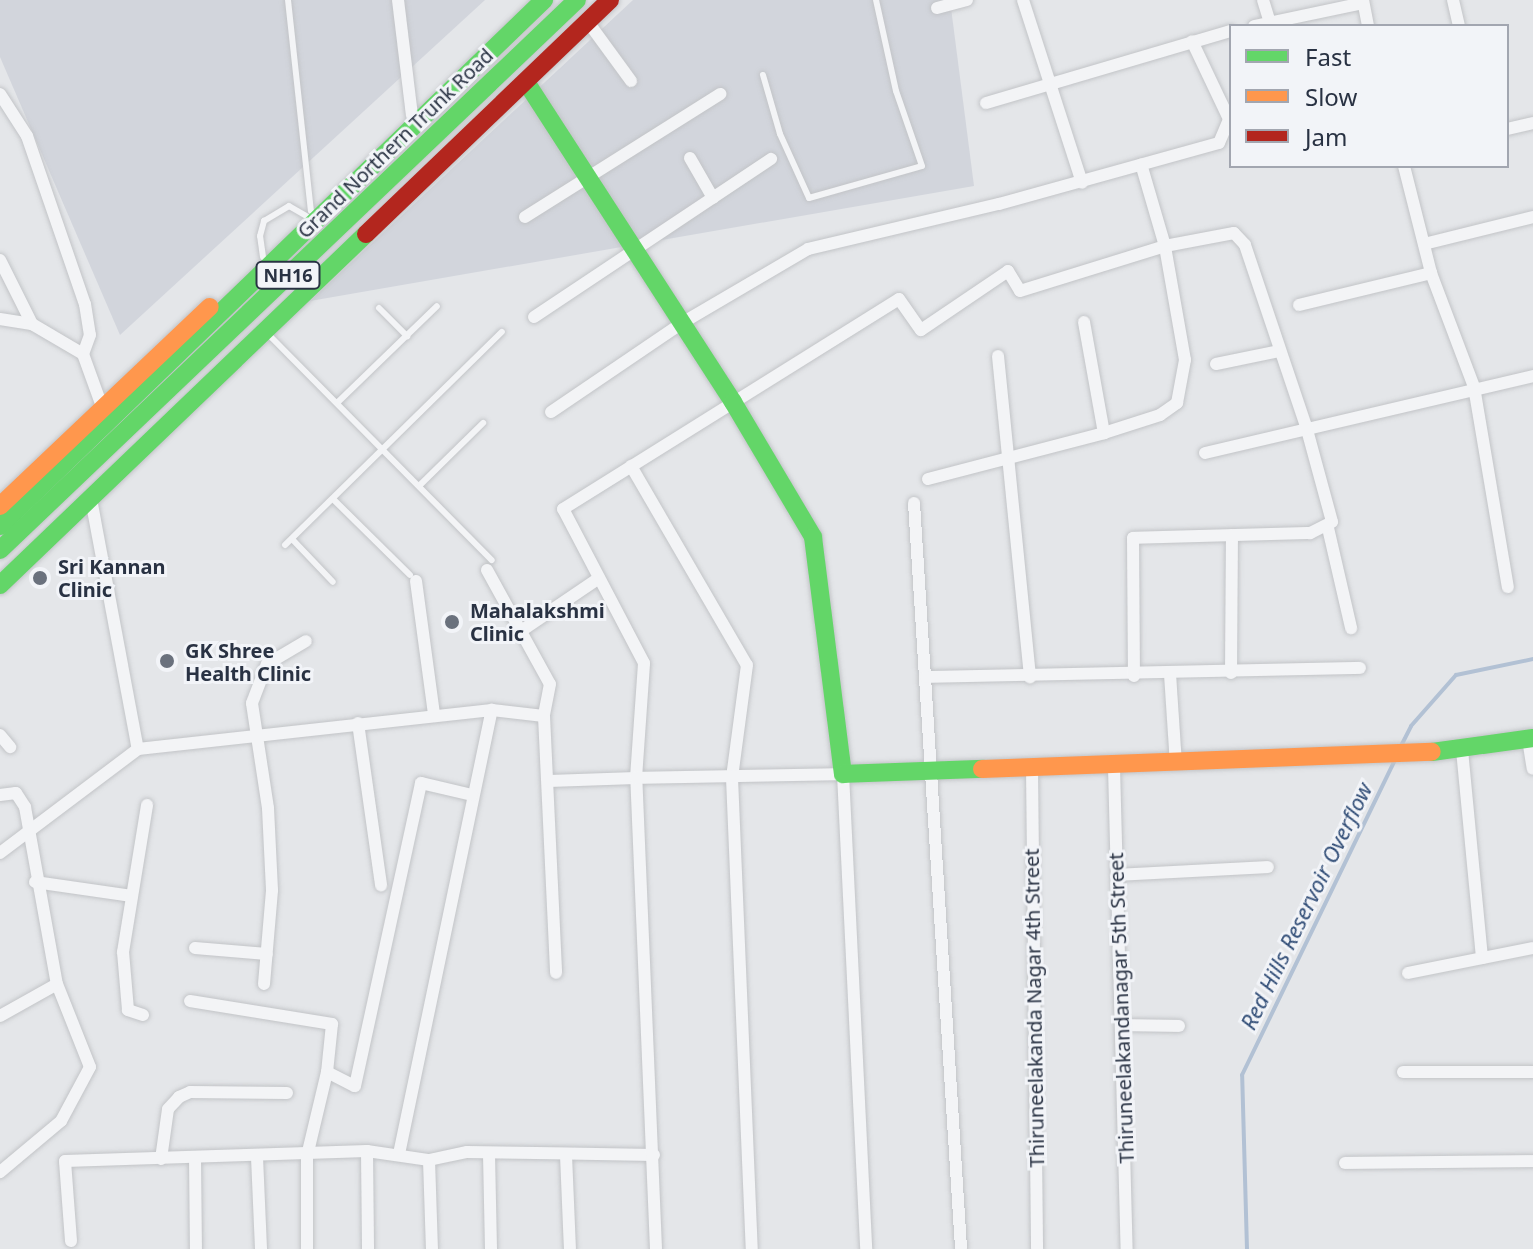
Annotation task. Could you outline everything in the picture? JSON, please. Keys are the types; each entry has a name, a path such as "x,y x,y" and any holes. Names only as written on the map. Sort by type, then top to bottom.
{"main road":[{"path":"0,506 110,423 263,257 529,0"},
{"name":"Grand Northern Trunk Road","path":"0,550 110,423 544,0"},
{"name":"Grand Northern Trunk Road","path":"0,526 577,0"},
{"path":"0,585 610,0"},
{"path":"526,82 733,402 813,537 843,774 935,768 1114,767 1328,757 1459,750 1530,738"}],"street":[{"path":"398,0 412,115"},
{"path":"937,8 967,0"},
{"path":"1023,0 1082,183"},
{"path":"1263,0 1270,24 1363,1 1368,24"},
{"path":"1453,0 1459,24"},
{"path":"588,22 631,81"},
{"path":"986,103 1229,32"},
{"path":"551,412 682,323 808,249 1082,183 1141,164 1208,148 1225,136 1226,107 1192,41"},
{"path":"0,94 27,136 85,304 90,335 83,354"},
{"path":"525,217 720,94"},
{"path":"1509,129 1533,123"},
{"path":"690,158 713,198"},
{"path":"534,317 771,159"},
{"path":"928,479 1104,433 1172,410 1181,394 1185,360 1165,246 1141,164"},
{"path":"1405,168 1431,273 1474,387 1508,587"},
{"path":"1424,244 1533,217"},
{"path":"656,1249 636,778 644,663 563,509 899,299 921,330 1008,271 1020,291 1165,246 1227,232 1239,236 1330,502 1328,528 1351,628"},
{"path":"0,260 32,324"},
{"path":"1299,305 1431,273"},
{"path":"0,319 32,324 83,354 110,423 134,457"},
{"path":"1084,322 1104,433"},
{"path":"1216,364 1279,351"},
{"path":"998,356 1030,677"},
{"path":"1205,453 1306,426 1533,376"},
{"path":"631,466 747,665 732,778 752,1249"},
{"path":"91,499 138,749"},
{"path":"914,503 935,768 961,1249"},
{"path":"1134,676 1133,538 1310,533 1328,528"},
{"path":"1231,673 1232,535"},
{"path":"489,565 550,684 544,716 556,973"},
{"path":"413,578 434,715"},
{"path":"521,631 599,578"},
{"path":"264,984 272,890 268,808 252,703 267,664 306,641"},
{"path":"926,677 1134,676 1360,668"},
{"path":"1170,674 1176,764"},
{"path":"0,853 29,828 138,749 492,710 544,716"},
{"path":"399,1154 492,710"},
{"path":"358,723 381,885"},
{"path":"0,735 10,747"},
{"path":"1530,738 1533,769"},
{"path":"1459,750 1482,958"},
{"name":"Thiruneelakanda Nagar 4th Street","path":"1032,767 1037,1249"},
{"name":"Thiruneelakandanagar 5th Street","path":"1114,767 1127,1249"},
{"path":"549,781 843,774 866,1249"},
{"path":"327,1072 355,1086 421,783 472,795"},
{"path":"0,795 16,793 29,828 35,882 57,984 90,1067 61,1121 0,1172"},
{"path":"143,1015 128,1010 123,952 147,805"},
{"path":"1117,875 1268,867"},
{"path":"35,882 132,896"},
{"path":"195,948 267,954"},
{"path":"1408,973 1533,948"},
{"path":"1,1013 57,984"},
{"path":"190,1001 332,1024 327,1072 307,1156 307,1249"},
{"path":"1123,1025 1179,1026"},
{"path":"1403,1072 1533,1072"},
{"path":"161,1159 168,1109 179,1097 190,1092 287,1093"},
{"path":"71,1241 65,1161 307,1156 367,1151 429,1160 467,1152 654,1155"},
{"path":"367,1151 368,1249"},
{"path":"489,1154 491,1249"},
{"path":"566,1155 570,1249"},
{"path":"257,1157 261,1249"},
{"path":"195,1158 196,1249"},
{"path":"429,1160 432,1249"},
{"path":"1345,1163 1533,1161"}],"lane":[{"path":"263,257 260,236 264,221 289,206 309,214 288,0"},
{"path":"763,75 780,134 809,198 922,166 896,91 876,0"},
{"path":"337,403 437,306"},
{"path":"379,308 407,336"},
{"path":"266,331 419,486 489,565"},
{"path":"285,545 502,332"},
{"path":"419,486 483,423"},
{"path":"333,499 413,578"},
{"path":"292,539 333,582"}],"shaded area":[{"path":"0,0 485,0 120,335 0,57"},
{"path":"633,0 950,0 974,186 310,301"}],"waterway":[{"name":"Red Hills Reservoir Overflow","path":"1401,746 1411,726 1456,675 1533,659"},
{"name":"Red Hills Reservoir Overflow","path":"1247,1249 1242,1075 1396,758"}],"traffic: fast":[{"path":"0,526 544,0"},
{"path":"0,550 577,0"},
{"path":"526,82 733,402 813,537 843,774 982,769"},
{"path":"0,585 366,234"},
{"path":"1432,752 1533,738"}],"traffic: slow":[{"path":"0,506 210,307"},
{"path":"982,769 1432,752"}],"traffic: jam":[{"path":"366,234 610,0"}],"place":[{"name":"Sri Kannan Clinic","path":"40,578"},
{"name":"Mahalakshmi Clinic","path":"452,622"},
{"name":"GK Shree Health Clinic","path":"167,661"}]}
